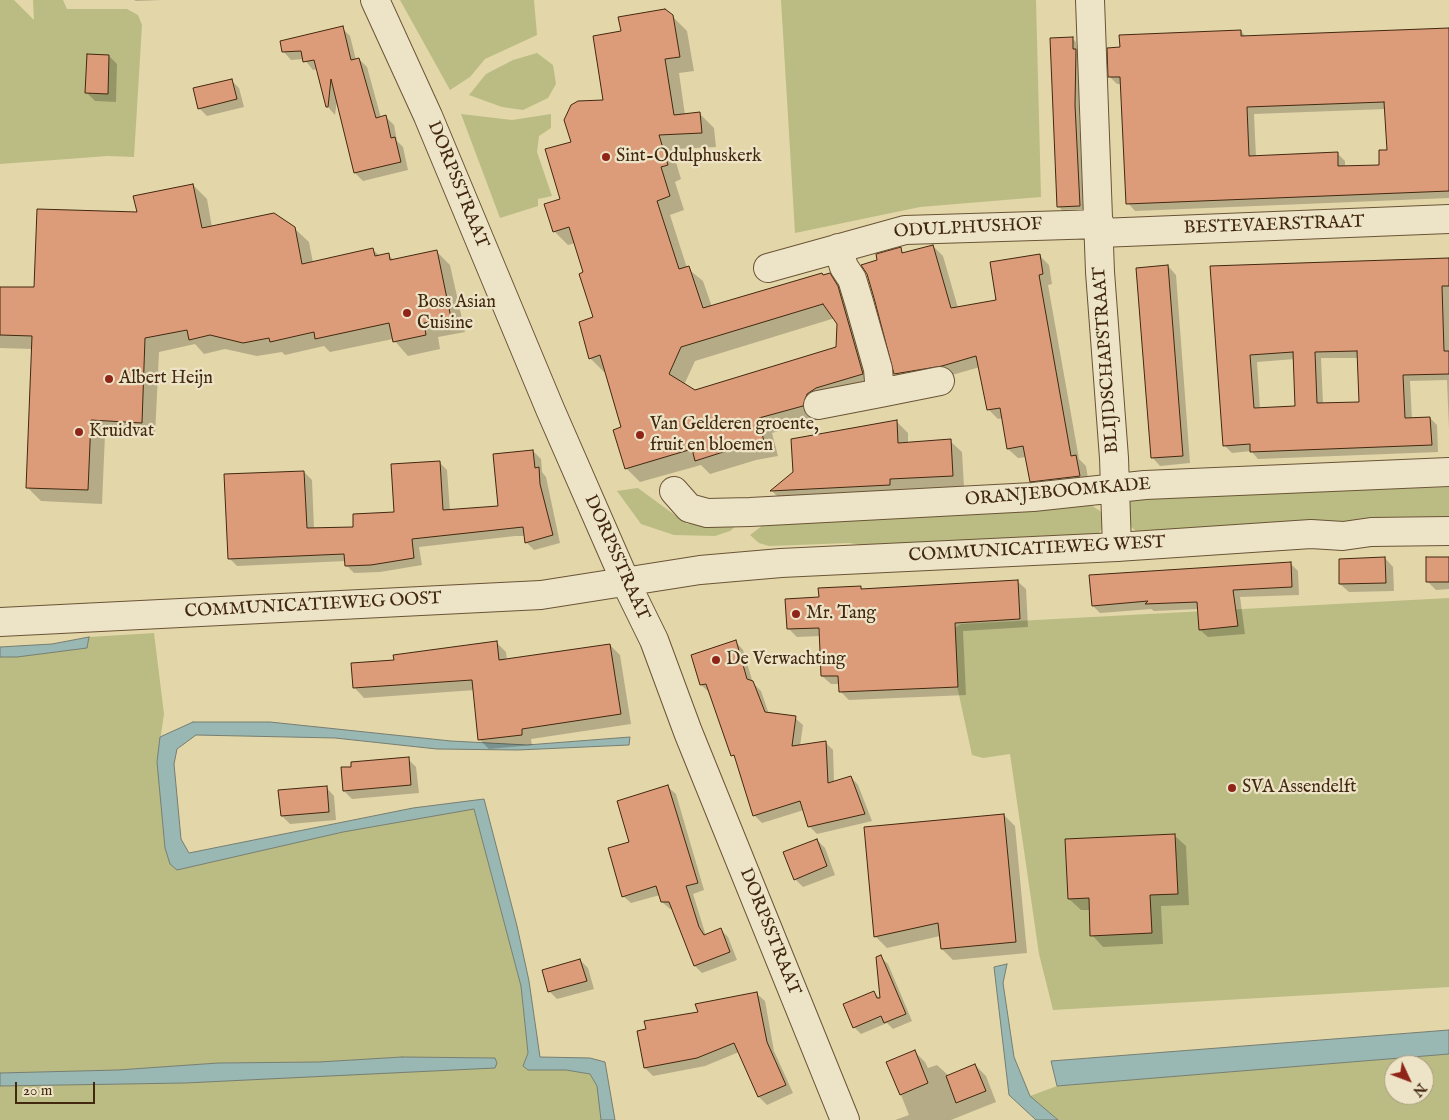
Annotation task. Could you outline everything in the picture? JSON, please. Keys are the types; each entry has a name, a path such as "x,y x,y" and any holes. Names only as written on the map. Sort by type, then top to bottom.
{"street":[{"name":"DORPSSTRAAT","path":"375,0 428,116 550,409 626,582 654,640 688,732 845,1120"},
{"name":"BLIJDSCHAPSTRAAT","path":"1090,0 1100,228 1100,272 1117,547"},
{"name":"BESTEVAERSTRAAT","path":"1100,228 1449,220"},
{"name":"ODULPHUSHOF","path":"768,268 904,230 1100,228"},
{"path":"838,248 844,267 852,279 859,302 878,370 880,393"},
{"path":"818,405 940,380"},
{"name":"ORANJEBOOMKADE","path":"674,491 689,508 707,513 1033,497 1114,488 1449,472"},
{"name":"COMMUNICATIEWEG WEST","path":"626,582 700,570 781,563 1117,547 1311,534 1343,536 1371,532 1449,531"},
{"name":"COMMUNICATIEWEG OOST","path":"0,622 541,594 626,582"}],"green space":[{"path":"0,0 14,0 34,20 33,0 63,0 67,9 127,9 138,15 142,25 134,157 108,156 0,164"},
{"path":"400,0 534,0 537,35 485,59 470,77 450,90"},
{"path":"781,0 1036,0 1041,197 920,207 795,233"},
{"path":"537,53 553,65 556,84 548,98 523,110 502,107 469,95 486,74 513,60"},
{"path":"461,114 512,120 551,114 551,128 539,136 537,152 552,196 538,199 538,206 500,218"},
{"path":"1449,487 1449,521 1137,532 1130,526 1128,503 1139,498"},
{"path":"638,488 687,524 746,518 730,531 715,536 674,535 641,524 617,491"},
{"path":"1088,503 1100,511 1104,520 1098,535 883,548 849,543 769,546 759,543 750,535 771,519"},
{"name":"SVA Assendelft","path":"1449,598 1449,987 1053,1010 1039,954 1010,754 983,758 972,755 957,686 953,632 956,627 961,624"},
{"path":"154,633 164,714 157,762 165,848 170,864 177,870 343,832 474,809 521,986 528,1053 523,1066 528,1070 566,1070 590,1074 597,1086 601,1120 0,1120 0,1086 185,1083 495,1058 402,1057 319,1062 218,1063 118,1070 0,1073 0,657 17,657 87,648 89,637"},
{"path":"1449,1054 1449,1120 1058,1120 1030,1096 1057,1086 1384,1059 1384,1105 1434,1105 1434,1055"}],"water":[{"path":"89,637 87,648 17,657 0,657 0,647 52,644"},
{"path":"193,722 270,722 451,741 527,745 630,737 629,745 518,750 437,749 335,738 196,735 177,749 174,764 181,839 189,853 413,808 484,799 517,926 529,981 540,1057 590,1058 605,1062 615,1120 601,1120 597,1086 590,1074 566,1070 528,1070 523,1066 528,1053 521,986 474,809 343,832 177,870 170,864 165,848 157,762 160,737"},
{"path":"1007,964 1003,983 1014,1057 1030,1096 1058,1120 1036,1120 1009,1095 994,967"},
{"path":"1449,1030 1449,1054 1384,1055 1384,1059 1057,1086 1051,1061"},
{"path":"402,1057 495,1058 497,1063 495,1068 185,1083 0,1086 0,1073 118,1070 218,1063 319,1062"}],"building":[{"path":"665,9 673,15 680,57 665,59 674,115 700,112 702,133 659,135 668,165 661,167 670,196 657,201 679,269 689,266 703,308 822,273 823,275 830,273 838,286 863,374 816,388 807,394 803,406 759,418 764,442 742,446 695,461 692,449 625,469 613,430 621,427 600,355 589,359 579,322 593,317 579,274 583,272 569,227 553,232 544,204 560,199 545,149 571,142 564,120 571,105 578,101 603,100 593,36 621,31 618,17","holes":["823,304 837,324 836,347 695,390 669,374 681,347"]},
{"path":"343,26 351,60 359,58 376,118 386,115 391,138 395,137 401,162 354,173 331,79 328,107 326,107 314,60 303,62 301,51 282,52 280,41"},
{"path":"1449,28 1449,191 1126,204 1120,77 1108,77 1107,48 1120,47 1119,35 1241,30 1241,36","holes":["1384,102 1387,150 1379,150 1379,165 1338,166 1338,152 1249,156 1247,107"]},
{"path":"1073,37 1073,49 1076,49 1075,105 1080,206 1057,207 1050,38"},
{"path":"87,54 109,55 108,94 85,93"},
{"path":"232,79 237,99 198,109 193,88"},
{"path":"193,184 202,228 274,213 295,227 302,264 373,248 375,256 389,253 390,260 437,250 451,318 424,323 426,335 393,342 389,323 315,339 314,332 270,342 269,338 243,343 210,335 189,340 187,330 145,338 142,423 91,420 88,490 26,488 32,336 0,335 0,287 34,287 37,209 137,212 133,196"},
{"path":"933,245 951,308 996,300 990,262 1040,254 1043,274 1039,275 1071,456 1076,455 1080,476 1030,482 1023,446 1007,449 1000,408 987,410 976,356 942,366 894,374 867,274 861,265 877,260 876,254 901,247 902,253"},
{"path":"1449,258 1449,286 1442,286 1444,351 1449,351 1449,374 1403,375 1405,418 1430,417 1432,445 1250,452 1250,444 1223,446 1210,266","holes":["1357,351 1359,402 1317,403 1315,352","1293,352 1295,406 1254,408 1250,355"]},
{"path":"1168,265 1183,456 1151,458 1136,268"},
{"path":"897,420 898,443 951,439 953,476 890,479 890,485 770,491 793,472 791,439"},
{"path":"533,450 535,468 539,467 540,484 553,535 525,543 523,527 412,539 414,558 371,565 345,566 344,554 228,559 224,474 304,471 307,528 353,527 353,514 394,512 391,464 440,461 443,510 498,506 493,454"},
{"path":"1385,557 1386,583 1339,584 1339,559"},
{"path":"1426,557 1449,557 1449,582 1426,582"},
{"path":"1291,562 1292,587 1233,590 1238,626 1199,630 1197,602 1145,604 1148,601 1092,606 1089,575"},
{"path":"1018,580 1020,619 955,623 958,687 839,692 838,676 821,676 819,628 787,629 785,599 819,597 818,588 861,586 861,589"},
{"path":"736,640 747,679 753,681 765,712 796,716 792,746 826,741 828,783 851,776 865,814 808,827 800,801 753,816 734,755 731,756 706,684 700,685 691,655"},
{"path":"497,641 499,660 610,644 621,714 522,729 522,735 478,740 472,680 353,688 351,663 394,660 393,655"},
{"path":"409,757 411,785 343,791 341,767 351,767 351,762"},
{"path":"668,785 698,883 686,886 699,927 704,935 721,928 730,952 694,966 669,902 661,902 656,886 622,897 608,848 629,842 617,801"},
{"path":"327,786 329,812 281,816 278,790"},
{"path":"1004,814 1016,942 941,949 938,923 874,937 864,827"},
{"path":"1175,834 1178,894 1150,895 1152,933 1090,936 1089,898 1068,899 1065,839"},
{"path":"817,839 827,866 794,880 783,852"},
{"path":"881,955 906,1014 884,1023 881,1016 853,1028 843,1004 874,991 877,998 880,998 876,957"},
{"path":"580,959 587,981 548,992 542,970"},
{"path":"757,992 767,1042 786,1085 758,1097 734,1043 697,1058 644,1068 637,1031 646,1029 644,1021 698,1012 695,1004"},
{"path":"915,1050 928,1083 900,1095 886,1062"},
{"path":"975,1064 986,1091 956,1103 946,1076"}],"place":[{"name":"Sint-Odulphuskerk","path":"606,157"},
{"name":"Boss Asian Cuisine","path":"407,313"},
{"name":"Albert Heijn","path":"109,379"},
{"name":"Kruidvat","path":"79,432"},
{"name":"Van Gelderen groente, fruit en bloemen","path":"640,435"},
{"name":"Mr. Tang","path":"796,614"},
{"name":"De Verwachting","path":"716,660"},
{"name":"SVA Assendelft","path":"1232,788"}]}
